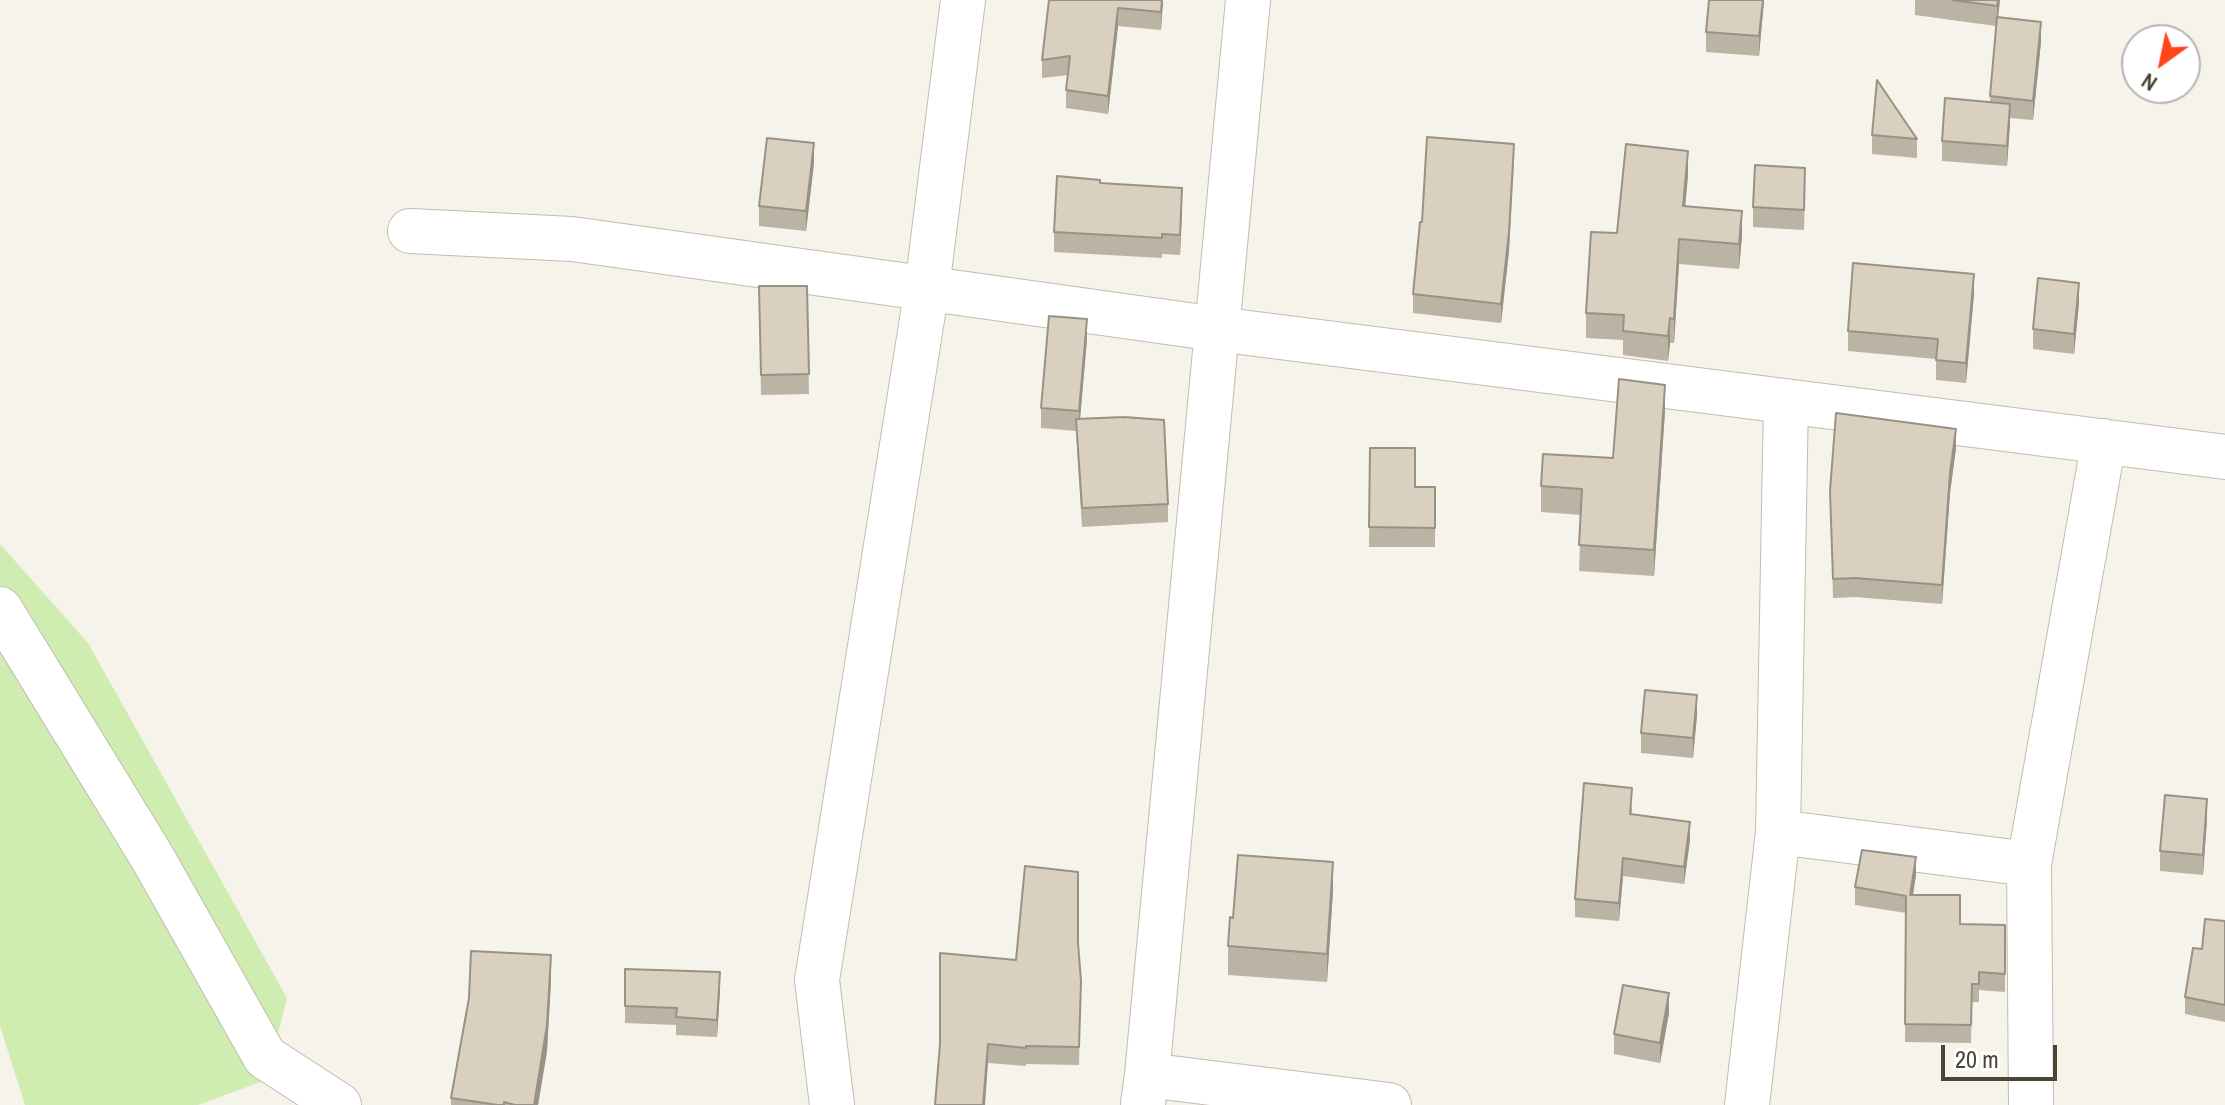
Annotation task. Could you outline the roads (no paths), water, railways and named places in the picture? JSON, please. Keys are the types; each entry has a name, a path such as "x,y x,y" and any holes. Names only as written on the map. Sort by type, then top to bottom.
{"street":[{"path":"832,1105 817,980 927,288 963,0"},
{"path":"1248,0 1145,1090 1389,1105"},
{"path":"410,231 572,239 1217,329 2225,457"},
{"path":"1747,1105 1778,832 1786,401"},
{"path":"2031,1105 2029,864 2104,441"},
{"path":"0,609 152,857 265,1057 339,1105"},
{"path":"1778,832 2029,864"}]}
